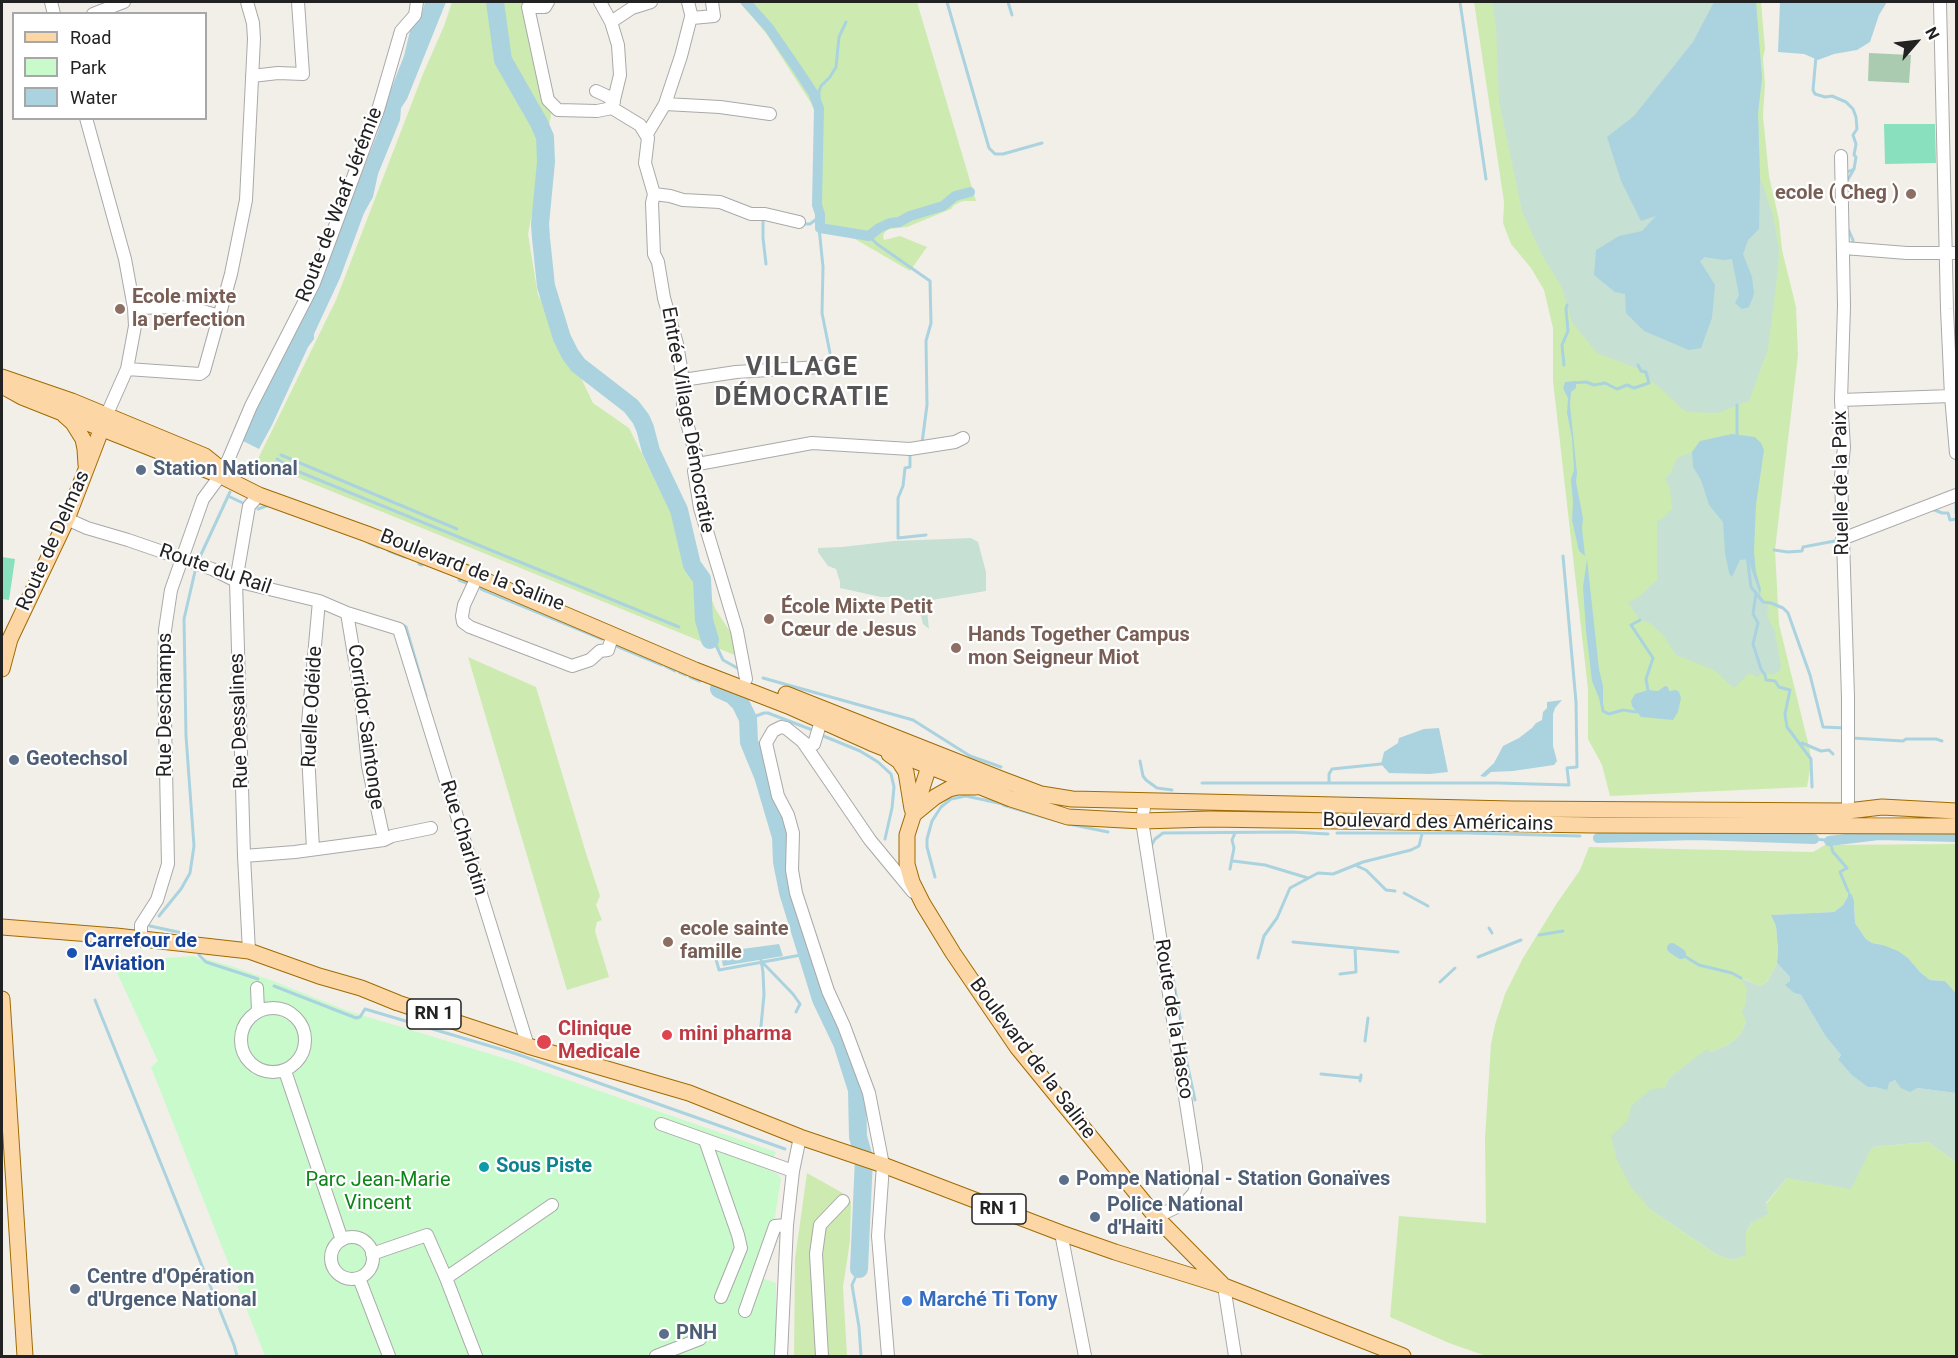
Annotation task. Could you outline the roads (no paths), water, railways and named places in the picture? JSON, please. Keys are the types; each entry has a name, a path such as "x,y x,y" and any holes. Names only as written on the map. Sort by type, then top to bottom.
{"main road":[{"name":"Boulevard de la Saline","path":"2,377 72,400 104,421 199,468 221,473 698,665"},
{"name":"Boulevard de la Saline","path":"2,386 22,397 58,411 104,421"},
{"path":"58,411 73,423 78,431 86,449 86,468"},
{"name":"Route de Delmas","path":"2,669 10,639 67,519 104,421"},
{"name":"Boulevard de la Saline","path":"221,473 259,495 477,577 613,634 743,681 931,759"},
{"name":"Boulevard de la Saline","path":"743,681 821,721 871,743 931,759"},
{"path":"871,743 899,761 906,772 913,815"},
{"name":"Boulevard de la Saline","path":"931,759 907,835 907,864 912,882 923,904 953,953 1017,1047 1156,1217 1224,1286"},
{"name":"Boulevard des Américains","path":"931,759 1041,794 1072,799 1522,809 1848,811 1882,807 1956,811"},
{"name":"Boulevard des Américains","path":"931,759 1011,799 1068,817 1142,821 1210,819 1593,825 1956,826"},
{"path":"913,815 949,789 988,788"},
{"name":"RN 1","path":"2,927 249,951 528,1046 689,1093 800,1137 869,1160 1061,1233 1224,1286 1403,1356"},
{"path":"2,999 4,1101 25,1356"}],"street":[{"path":"98,12 124,2"},
{"path":"127,369 201,374 204,371 233,264 246,200 253,23 247,2"},
{"path":"252,76 278,73 303,74 298,2"},
{"name":"Route de Waaf Jérémie","path":"221,473 251,406 314,283 378,110 401,31 415,15 417,2"},
{"path":"548,2 545,7 528,7 548,100 558,110 597,111 613,105"},
{"path":"600,2 611,22 618,45 620,75 613,105"},
{"path":"611,22 632,8 651,2"},
{"path":"596,92 607,96 613,105 640,125 647,134 665,104 678,65 692,18 688,2"},
{"path":"692,18 714,16 712,2"},
{"path":"1940,2 1951,253 1951,396 1956,453"},
{"path":"665,104 770,114"},
{"path":"87,120 125,259 134,308 135,326 127,369 104,421"},
{"name":"Entrée Village Démocratie","path":"647,134 645,164 654,194 652,203 654,254 658,262 660,279 677,344 683,380 683,408 698,464 694,471 700,508 737,631 743,681"},
{"name":"Ruelle de la Paix","path":"1841,156 1844,248 1841,400 1844,447 1841,468 1848,697 1848,811"},
{"path":"654,194 683,200 720,202 751,214 765,214 799,222"},
{"path":"1844,248 1907,254 1951,253"},
{"path":"134,308 180,307 219,316"},
{"path":"683,380 736,372 836,366"},
{"path":"1841,400 1951,396"},
{"path":"698,464 812,444 910,449 955,442 963,438"},
{"name":"Rue Deschamps","path":"141,940 141,925 157,900 168,864 164,719 165,630 171,590 187,561 203,500 221,473"},
{"name":"Rue Dessalines","path":"249,951 236,581 249,506 259,495"},
{"path":"1842,538 1956,495"},
{"name":"Route du Rail","path":"67,519 87,528 212,569 236,581 319,602 399,629"},
{"path":"477,577 464,604 462,616 463,622 470,627 572,666 590,660 600,651 608,650 613,634"},
{"name":"Ruelle Odéide","path":"313,849 307,734 319,602"},
{"name":"Corridor Saintonge","path":"347,613 361,697 368,766 384,840"},
{"name":"Rue Charlotin","path":"399,629 528,1046"},
{"path":"821,721 814,744 807,745 786,728 781,727 773,731 766,743 778,796 788,815 793,833 792,870 796,893 828,992 844,1026 869,1093 869,1160 888,1356"},
{"path":"800,739 870,840 923,904"},
{"name":"Route de la Hasco","path":"1145,801 1142,821 1196,1167 1194,1193 1185,1203 1156,1217"},
{"path":"244,856 384,840 392,836 431,828"},
{"path":"257,988 258,1011"},
{"path":"268,1008 286,1011 294,1016 304,1032 305,1041 299,1059 285,1071 273,1073 262,1071 244,1056 241,1045 244,1025 258,1011 268,1008"},
{"path":"285,1071 342,1240"},
{"path":"661,1124 793,1171"},
{"path":"781,1356 787,1225 793,1171 800,1137"},
{"path":"705,1140 741,1248 721,1297"},
{"path":"822,1356 816,1254 820,1225 843,1201"},
{"path":"446,1278 552,1205"},
{"path":"745,1311 775,1226 787,1225"},
{"path":"1061,1233 1086,1356"},
{"path":"372,1254 427,1235 476,1356"},
{"path":"351,1237 360,1239 368,1245 372,1254 371,1266 368,1272 359,1278 342,1277 333,1268 331,1259 334,1248 342,1240 351,1237"},
{"path":"359,1278 389,1356"},
{"path":"1224,1286 1236,1356"},
{"path":"656,1356 700,1339"}],"water":[{"path":"425,2 446,2 407,99 401,108 400,120 378,174 373,197 364,213 340,278 314,334 314,339 259,449 241,440 326,264 378,132 386,102 404,56 410,31 422,13"},
{"path":"1714,2 1756,2 1762,78 1758,113 1759,229 1748,240 1743,254 1752,277 1754,294 1749,307 1742,309 1735,303 1739,295 1732,259 1705,257 1700,261 1715,285 1712,318 1701,348 1689,350 1644,331 1626,313 1625,294 1615,292 1594,275 1596,250 1619,236 1642,231 1656,216 1641,221 1621,181 1607,137 1634,116 1693,42"},
{"path":"1780,2 1887,2 1879,15 1870,42 1857,50 1834,54 1818,60 1804,54 1778,52"},
{"path":"1576,381 1576,388 1571,392 1570,405 1585,556 1579,551 1572,520 1571,479 1574,470 1572,438 1567,413 1568,398 1563,388 1565,382"},
{"path":"1732,434 1755,437 1764,450 1756,505 1754,552 1761,589 1760,595 1748,559 1740,560 1732,577 1729,573 1723,522 1709,505 1701,480 1693,467 1692,452 1700,441"},
{"path":"1587,559 1599,669 1603,686 1603,702 1601,703 1592,681 1586,631 1583,587"},
{"path":"1665,686 1669,691 1679,692 1681,698 1678,712 1673,720 1641,717 1632,706 1631,701 1635,694 1648,690 1658,691"},
{"path":"1562,700 1553,714 1553,746 1557,761 1554,765 1491,772 1485,777 1480,776 1494,763 1503,746 1519,738 1542,720 1547,702"},
{"path":"1439,728 1448,772 1389,773 1381,764 1384,752 1398,743 1399,738 1424,729"},
{"path":"1848,891 1854,901 1855,923 1866,939 1898,951 1930,980 1945,981 1956,993 1956,1093 1917,1088 1910,1092 1901,1088 1895,1080 1889,1083 1887,1090 1868,1087 1852,1075 1838,1059 1841,1055 1826,1037 1801,995 1794,993 1785,985 1790,981 1790,977 1777,963 1776,926 1771,915 1834,912 1843,905"},
{"path":"779,944 783,956 723,966 720,952"}],"waterway":[{"path":"495,2 503,60 545,137 546,162 540,224 541,238 546,286 562,338 578,365 631,406 641,419 651,451 679,510 692,565 702,579 704,620 710,640"},
{"path":"746,2 769,28 798,70 813,93 819,108 817,205 820,214 820,228 869,236 890,223 943,206 955,196 970,192"},
{"path":"947,2 989,148 995,154 1003,154 1042,143"},
{"path":"1008,2 1012,15"},
{"path":"1460,2 1486,179"},
{"path":"819,108 819,91 836,67 839,37 846,22"},
{"path":"1816,56 1813,90 1815,94 1825,97 1832,96 1846,102 1853,109 1856,117 1857,129 1853,135 1856,144 1854,169 1845,173"},
{"path":"1847,181 1854,169"},
{"path":"763,218 766,264"},
{"path":"802,224 810,224 818,218 823,267 822,313 830,353"},
{"path":"1848,229 1853,245"},
{"path":"869,236 930,281 931,323 926,341 927,405 921,443"},
{"path":"1564,365 1562,345 1568,331 1567,305"},
{"path":"1573,383 1586,382 1594,385 1605,383 1617,389 1627,385 1634,388 1649,383 1646,372 1641,371 1638,365"},
{"path":"1737,405 1737,436"},
{"path":"910,453 910,467 905,468 903,486 898,498 898,538 926,535"},
{"path":"281,455 457,529"},
{"path":"277,459 297,471 679,627"},
{"path":"198,561 230,492"},
{"path":"228,496 245,504"},
{"path":"1956,500 1956,513"},
{"path":"258,509 269,505"},
{"path":"1932,509 1948,513 1950,520 1956,519"},
{"path":"1774,550 1802,551 1803,547 1840,540"},
{"path":"369,543 378,547"},
{"path":"389,551 405,557"},
{"path":"1747,555 1751,587 1756,593 1753,614 1758,623 1753,644 1766,680 1775,681 1779,687 1790,690 1785,714 1787,727 1811,759 1812,787"},
{"path":"1202,783 1569,785 1567,768 1577,767 1576,702 1563,556"},
{"path":"159,916 181,889 190,873 194,846 186,736 184,619 196,567"},
{"path":"459,580 469,584"},
{"path":"481,589 602,639"},
{"path":"1756,593 1763,602 1783,608 1788,613 1810,675 1823,727 1845,728"},
{"path":"704,620 723,660 739,669"},
{"path":"1640,620 1631,625 1653,658 1646,679 1648,690"},
{"path":"401,624 406,627 426,696"},
{"path":"614,645 662,665"},
{"path":"665,666 675,671"},
{"path":"679,672 686,675"},
{"path":"690,677 700,681"},
{"path":"763,678 913,720 970,756 1001,767"},
{"path":"719,689 732,695 739,702"},
{"path":"737,696 748,719 749,742 763,776 781,837 782,862 788,892 821,999 842,1043 857,1090 858,1137 864,1158 859,1269"},
{"path":"1601,700 1603,711 1609,714 1623,710 1636,712"},
{"path":"748,719 768,713 815,731"},
{"path":"821,735 860,751 878,762 891,774 894,787 885,839"},
{"path":"1852,738 1942,741"},
{"path":"1802,743 1821,751 1829,750 1833,754"},
{"path":"1140,761 1146,780 1157,788 1172,790"},
{"path":"1329,783 1329,774 1332,769 1381,764"},
{"path":"935,877 927,839 932,821 941,807 951,799 966,796 1003,804"},
{"path":"1003,805 1064,823 1108,832"},
{"path":"1151,846 1155,839 1163,833 1328,834"},
{"path":"1230,869 1234,848 1232,840 1235,833"},
{"path":"1337,833 1580,836"},
{"path":"1258,958 1264,936 1277,918 1290,888 1318,873 1333,874 1363,862 1411,850 1419,846 1422,834"},
{"path":"1598,838 1694,835 1814,839"},
{"path":"1829,841 1879,835 1956,837"},
{"path":"1813,836 1814,839 1830,842 1833,852 1847,868 1840,872 1848,891"},
{"path":"1233,861 1265,865 1308,878"},
{"path":"1357,866 1366,870 1386,890 1395,891"},
{"path":"1404,893 1428,906"},
{"path":"150,926 187,934 195,938"},
{"path":"1489,928 1492,933"},
{"path":"1539,935 1563,931"},
{"path":"1478,957 1521,940"},
{"path":"1293,942 1398,952"},
{"path":"1340,974 1356,972 1355,948"},
{"path":"1672,948 1681,954"},
{"path":"716,959 719,970 801,955 806,951"},
{"path":"1681,954 1699,965 1732,973 1741,978"},
{"path":"199,955 206,962 258,979"},
{"path":"754,1039 761,1026 764,995 761,960"},
{"path":"763,963 800,1004 796,1012"},
{"path":"1171,967 1182,1028"},
{"path":"1440,982 1455,968"},
{"path":"274,986 356,1018 360,1017 365,1009 517,1054 785,1149"},
{"path":"95,1000 237,1356"},
{"path":"1365,1041 1368,1018"},
{"path":"1183,1044 1195,1100"},
{"path":"1321,1074 1361,1078"},
{"path":"1360,1081 1361,1075"},
{"path":"859,1269 852,1285 861,1356"}],"place":[{"name":"ecole ( Cheg )","path":"1911,194"},
{"name":"Ecole mixte la perfection","path":"120,309"},
{"name":"Station National","path":"141,470"},
{"name":"École Mixte Petit Cœur de Jesus","path":"769,619"},
{"name":"Hands Together Campus mon Seigneur Miot","path":"956,648"},
{"name":"Geotechsol","path":"14,760"},
{"name":"ecole sainte famille","path":"668,942"},
{"name":"Carrefour de l'Aviation","path":"72,953"},
{"name":"mini pharma","path":"667,1035"},
{"name":"Clinique Medicale","path":"544,1042"},
{"name":"Sous Piste","path":"484,1167"},
{"name":"Pompe National - Station Gonaïves","path":"1064,1180"},
{"name":"Police National d'Haiti","path":"1095,1217"},
{"name":"Centre d'Opération d'Urgence National","path":"75,1289"},
{"name":"Marché Ti Tony","path":"907,1301"},
{"name":"PNH","path":"664,1334"}],"district":[{"name":"VILLAGE DÉMOCRATIE","path":"802,383"}],"park label":[{"name":"Parc Jean-Marie Vincent","path":"378,1192"}]}
